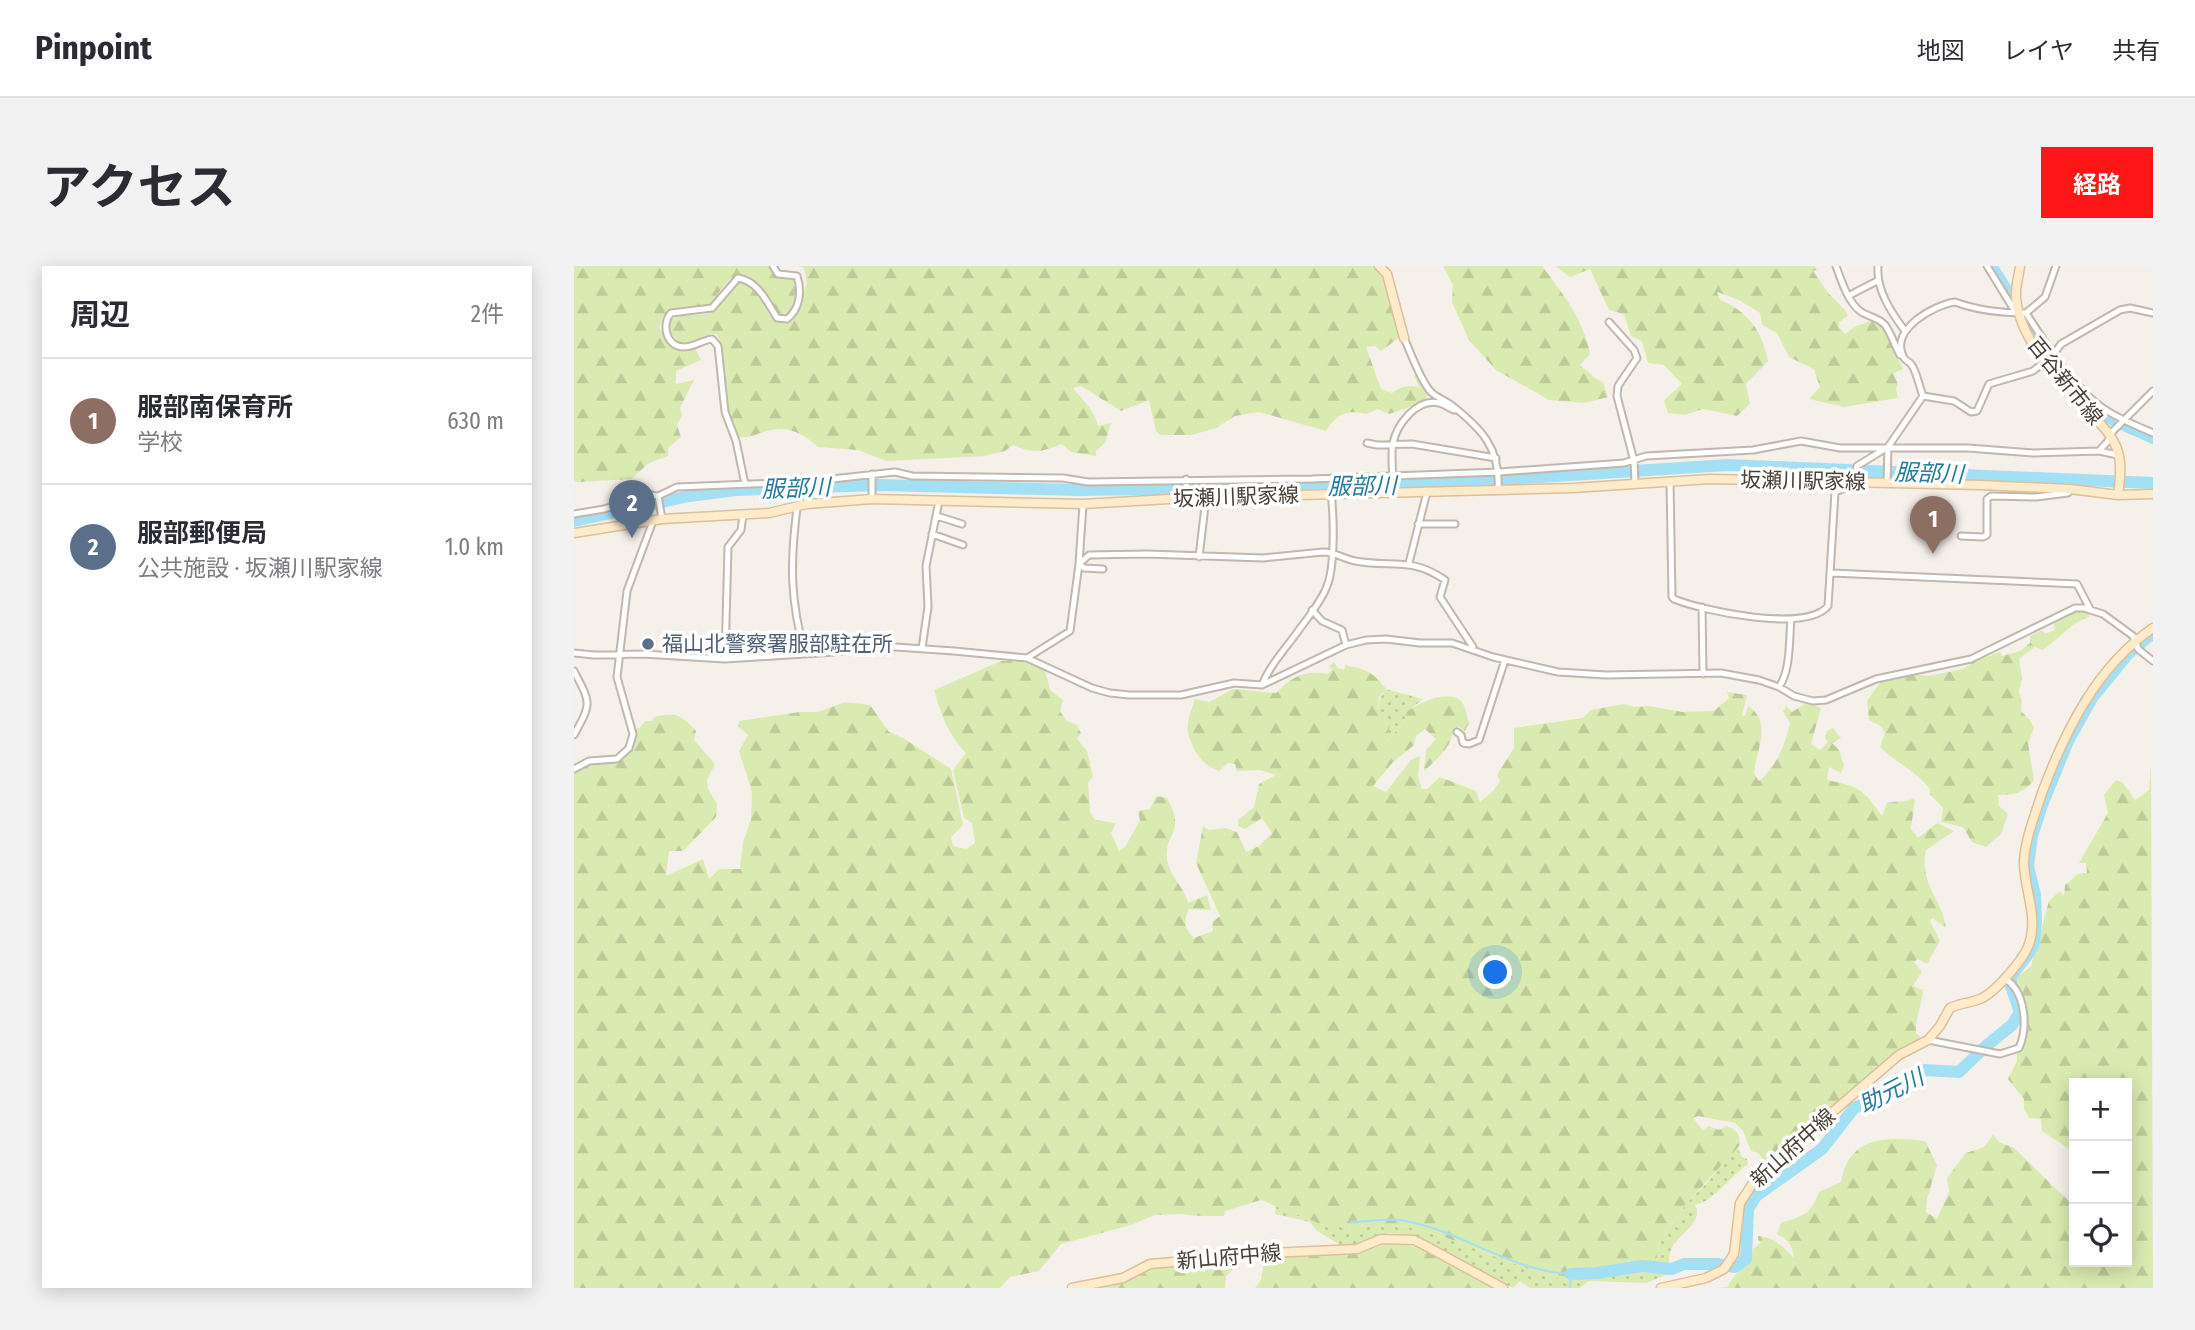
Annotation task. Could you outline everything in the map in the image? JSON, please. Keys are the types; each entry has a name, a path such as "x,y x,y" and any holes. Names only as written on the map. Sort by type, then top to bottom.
{"main road":[{"path":"1379,266 1387,274 1404,338"},
{"name":"百谷新市線","path":"2020,266 2016,292 2026,332 2112,434 2119,455 2119,490"},
{"name":"坂瀬川駅家線","path":"574,533 659,517 743,515 797,508 807,500 872,497 1083,504 1187,496 1206,498 1573,488 1634,480 1750,479 1887,480 2119,490 2153,494"},
{"name":"新山府中線","path":"1661,1288 1706,1278 1727,1266 1734,1254 1740,1203 1757,1177 1899,1055 1928,1040 1950,1008 1982,998 1994,990 2004,978 2030,943 2031,897 2024,858 2033,819 2053,765 2087,697 2153,628"},
{"name":"新山府中線","path":"1072,1288 1123,1279 1150,1264 1209,1259 1224,1255 1357,1249 1381,1239 1401,1238 1414,1240 1503,1288"}],"street":[{"path":"745,484 736,441 725,412 718,346 712,339 685,347 677,345 668,337 666,318 671,313 712,308 738,278 748,280 760,291 777,318 786,319 793,313 800,286 797,276 778,274 773,266"},
{"path":"1836,266 1860,311 1876,318 1885,326 1903,357 1911,365 1923,396"},
{"path":"1878,266 1877,281 1890,310 1905,331"},
{"path":"1987,266 2020,313"},
{"path":"1903,357 1900,342 1905,331 1928,313 1955,302 1973,309 2020,313 2045,297 2056,266"},
{"path":"1850,295 1877,281"},
{"path":"1923,396 1954,401 1971,412 1978,411 1989,384 2033,371 2050,359 2060,344 2120,310 2130,308 2153,313"},
{"path":"1609,322 1634,350 1637,358 1618,386 1617,396 1634,463 1634,480"},
{"path":"1404,338 1432,392 1484,433 1496,458 1498,488"},
{"path":"2050,359 2091,399 2124,420 2153,433"},
{"path":"2099,451 2124,420 2153,391"},
{"path":"1670,481 1672,597 1724,613 1791,619 1825,611 1832,573 1833,496 1835,492 1852,485 1857,466 1888,447 1923,396"},
{"path":"1393,491 1392,445 1398,427 1420,406 1431,402 1441,403 1460,413"},
{"path":"574,514 604,509 651,495 659,497 677,487 805,482 895,472 912,476 1063,478 1088,482 1499,474 1634,463 1646,456 1753,450 1801,441 1840,449 1968,448 2033,453 2099,451 2119,455"},
{"path":"1367,443 1412,444 1496,458"},
{"path":"1887,480 1888,447"},
{"path":"872,476 872,497"},
{"path":"1186,479 1187,496"},
{"path":"805,482 807,500"},
{"path":"1961,536 1987,535 1987,499 1980,491 1980,485"},
{"path":"1987,499 1991,496 2036,497 2068,493 2070,489"},
{"path":"1409,563 1427,492"},
{"path":"1262,685 1267,673 1327,587 1331,571 1334,510 1331,495"},
{"path":"574,769 589,761 617,759 629,748 631,725 617,677 628,591 659,517 659,497"},
{"path":"1199,556 1206,498"},
{"path":"922,648 929,607 926,566 939,501"},
{"path":"1027,657 1070,631 1079,564 1083,504"},
{"path":"797,508 791,583 805,654"},
{"path":"725,659 728,547 741,530 743,515"},
{"path":"937,516 962,524"},
{"path":"1418,524 1454,524"},
{"path":"574,533 574,540"},
{"path":"932,534 963,545"},
{"path":"1079,564 1089,555 1263,558 1331,552 1355,561 1409,563 1430,570 1445,580 1440,597 1472,649"},
{"path":"1079,564 1084,568 1103,569"},
{"path":"1832,573 2077,584 2090,609"},
{"path":"1702,607 1703,674"},
{"path":"574,653 725,659 881,646 922,648 1027,657 1092,688 1129,695 1181,695 1234,683 1262,685 1346,645 1386,639 1451,643 1505,660 1558,672 1606,676 1741,676 1813,701 1826,700 1876,679 1971,659 2076,608 2104,614 2133,636 2137,645 2153,661"},
{"path":"1312,610 1322,621 1342,630 1346,645"},
{"path":"1779,687 1783,681 1789,651 1791,619"},
{"path":"1457,732 1463,743 1479,740 1505,660"},
{"path":"574,671 587,695 588,703 574,735"},
{"path":"1928,1040 2000,1054 2019,1048 2024,1033 2024,1013 2018,996 2010,982 2004,978"}],"green space":[{"path":"574,266 768,266 778,278 793,278 795,296 789,312 780,314 754,282 741,275 728,282 709,306 671,310 663,316 659,328 671,346 686,352 695,348 701,360 676,371 676,384 694,380 680,408 682,415 677,425 681,437 668,448 668,456 649,463 631,479 579,482 574,481"},
{"path":"799,266 1373,266 1383,273 1400,337 1381,351 1375,346 1366,347 1381,389 1392,393 1406,386 1420,388 1414,376 1418,372 1428,394 1423,403 1389,414 1378,409 1366,414 1343,414 1334,420 1326,431 1259,412 1235,416 1216,428 1192,435 1160,435 1156,431 1149,400 1121,411 1081,386 1073,388 1091,410 1098,426 1111,423 1105,443 1096,451 1096,456 1071,452 1062,444 1038,451 1013,445 1005,451 985,456 886,461 858,450 818,447 802,435 785,429 738,437 728,407 721,345 717,334 689,342 678,342 669,330 670,319 714,311 737,282 754,289 772,319 786,322 795,315 807,282 804,268"},
{"path":"1443,266 1542,266 1583,329 1590,354 1580,365 1603,382 1608,397 1584,403 1549,400 1496,370 1469,340 1452,302 1453,285"},
{"path":"1555,266 1815,266 1817,270 1813,271 1848,316 1839,322 1839,327 1845,334 1856,326 1874,320 1885,330 1903,369 1894,373 1898,398 1844,407 1809,399 1820,387 1814,369 1789,357 1777,333 1762,325 1760,313 1739,300 1717,292 1720,300 1739,310 1753,324 1762,340 1768,361 1746,384 1750,404 1737,416 1703,409 1685,415 1668,413 1664,400 1682,384 1664,365 1648,363 1642,341 1631,336 1624,314 1609,310 1590,269 1570,277"},
{"path":"2075,612 2088,612 2089,617 2075,624 2042,650 2035,647 2019,659 2022,677 2019,692 2021,711 2034,728 2028,743 2034,780 2018,792 1998,795 1999,806 2008,814 2001,834 1986,847 1972,842 1963,827 1941,822 1943,808 1930,794 1930,789 1919,777 1880,747 1885,732 1869,720 1867,701 1881,681 1963,669 1975,661 2000,652 2002,656 2020,651 2030,643 2030,636 2042,630 2045,634 2055,630 2053,623"},
{"path":"1001,661 1025,661 1045,670 1050,690 1063,700 1060,711 1066,720 1077,725 1081,733 1077,739 1087,751 1093,777 1088,782 1090,812 1095,820 1116,823 1111,833 1119,851 1125,847 1140,820 1138,811 1150,809 1156,796 1167,798 1175,818 1167,850 1168,865 1188,903 1207,895 1211,910 1189,909 1186,925 1194,938 1213,931 1212,922 1220,916 1196,863 1203,826 1209,830 1225,828 1237,832 1246,852 1259,846 1272,833 1262,818 1245,829 1238,826 1238,820 1254,807 1259,784 1276,775 1260,770 1237,771 1235,764 1228,763 1219,771 1203,761 1188,732 1195,699 1209,702 1233,689 1276,693 1299,676 1328,674 1332,670 1329,666 1334,662 1338,668 1344,670 1345,665 1368,672 1386,689 1379,697 1378,710 1390,725 1385,744 1412,708 1441,697 1455,698 1463,703 1466,712 1469,723 1465,731 1459,727 1454,729 1447,747 1424,771 1426,750 1436,739 1425,729 1416,736 1414,745 1393,762 1373,786 1386,792 1411,760 1420,756 1418,777 1422,789 1427,789 1440,777 1476,791 1480,802 1500,781 1497,775 1514,748 1514,728 1583,718 1591,710 1624,704 1682,712 1714,711 1729,698 1727,692 1747,695 1742,716 1745,716 1748,706 1760,720 1761,737 1754,774 1759,781 1775,762 1786,739 1790,723 1783,711 1786,706 1792,712 1806,703 1821,708 1811,744 1820,750 1828,742 1825,738 1827,731 1833,728 1841,738 1832,743 1839,750 1844,765 1841,773 1829,767 1827,780 1859,790 1882,816 1887,803 1915,798 1911,829 1918,838 1937,823 1954,831 1926,850 1925,854 1926,875 1946,928 1932,918 1930,921 1940,941 1927,964 1918,959 1914,962 1922,972 1913,986 1923,990 1916,1027 1916,1033 1922,1039 1914,1045 1905,1045 1768,1165 1758,1153 1751,1151 1743,1131 1735,1123 1698,1116 1693,1118 1703,1130 1709,1126 1719,1130 1726,1126 1735,1130 1740,1145 1688,1202 1660,1240 1656,1263 1581,1279 1561,1279 1542,1274 1414,1229 1367,1224 1361,1226 1362,1234 1349,1233 1350,1227 1342,1220 1333,1229 1261,1200 1225,1211 1224,1216 1155,1215 1131,1225 1061,1244 1039,1271 1010,1277 1000,1288 574,1288 574,773 582,767 611,761 626,753 634,744 635,729 640,728 645,721 667,715 678,716 686,721 696,731 694,740 715,764 707,780 708,789 717,804 716,817 683,851 669,851 666,876 703,859 709,879 719,869 740,869 743,842 751,820 752,792 739,751 748,735 738,726 739,721 818,712 845,702 870,705 889,732 951,769 963,825 951,837 953,846 966,849 975,843 972,823 964,818 953,770 966,753 946,724 934,690"},
{"path":"1386,689 1423,699 1407,712 1404,722 1384,745 1378,709"},
{"path":"2151,764 2153,1288 1715,1288 1728,1287 1733,1277 1749,1260 1753,1249 1761,1243 1758,1236 1774,1240 1794,1258 1789,1243 1777,1234 1781,1223 1805,1214 1819,1192 1841,1182 1845,1167 1861,1147 1872,1142 1897,1139 1925,1141 1937,1165 1926,1212 1937,1219 1949,1192 1947,1178 1966,1153 1984,1147 1993,1135 1999,1142 2014,1148 2069,1201 2069,1267 2132,1267 2132,1078 2069,1078 2069,1149 2042,1131 2041,1119 2029,1118 2024,1109 2024,1099 2008,1079 2017,1061 2017,1052 2025,1040 2026,1020 2012,981 2031,966 2049,901 2060,891 2064,896 2065,885 2078,874 2087,873 2086,863 2079,863 2108,813 2104,795 2116,780 2123,783 2135,800 2149,790"},
{"path":"1737,1147 1748,1164 1710,1198 1695,1205 1697,1211 1694,1222 1671,1249 1668,1274 1646,1283 1589,1281 1580,1288 1530,1288 1520,1281 1513,1288 1412,1235 1388,1233 1359,1245 1342,1246 1317,1231 1310,1222 1275,1214 1276,1206 1323,1225 1341,1219 1350,1227 1349,1233 1367,1223 1377,1227 1393,1225 1414,1229 1466,1245 1542,1274 1561,1279 1594,1277 1656,1263 1660,1240 1688,1202"},
{"path":"1397,1240 1496,1288 1255,1288 1261,1280 1264,1262 1276,1255 1359,1251 1382,1241"},
{"path":"1226,1258 1238,1265 1226,1276 1225,1288 1094,1288 1125,1281 1159,1266"}],"waterway":[{"path":"1992,267 2009,294"},
{"path":"2029,326 2065,378 2090,404 2112,419 2153,438"},
{"name":"服部川","path":"574,521 689,496 736,490 878,485 1078,490 1401,486 1728,465 2153,483"},
{"name":"助元川","path":"1571,1274 1642,1266 1672,1269 1684,1264 1735,1267 1746,1259 1748,1209 1756,1196 1822,1149 1854,1108 1901,1088 1924,1070 1959,1072 2012,1025 2020,1012 2011,986 2011,976 2034,943 2035,895 2028,866 2032,836 2042,805 2068,741 2092,698 2128,654 2153,633"},
{"path":"1351,1222 1396,1220 1431,1228 1530,1267 1571,1274 1570,1288"}],"place":[{"name":"服部郵便局","path":"632,538"},
{"name":"服部南保育所","path":"1933,554"},
{"name":"福山北警察署服部駐在所","path":"648,644"}]}
